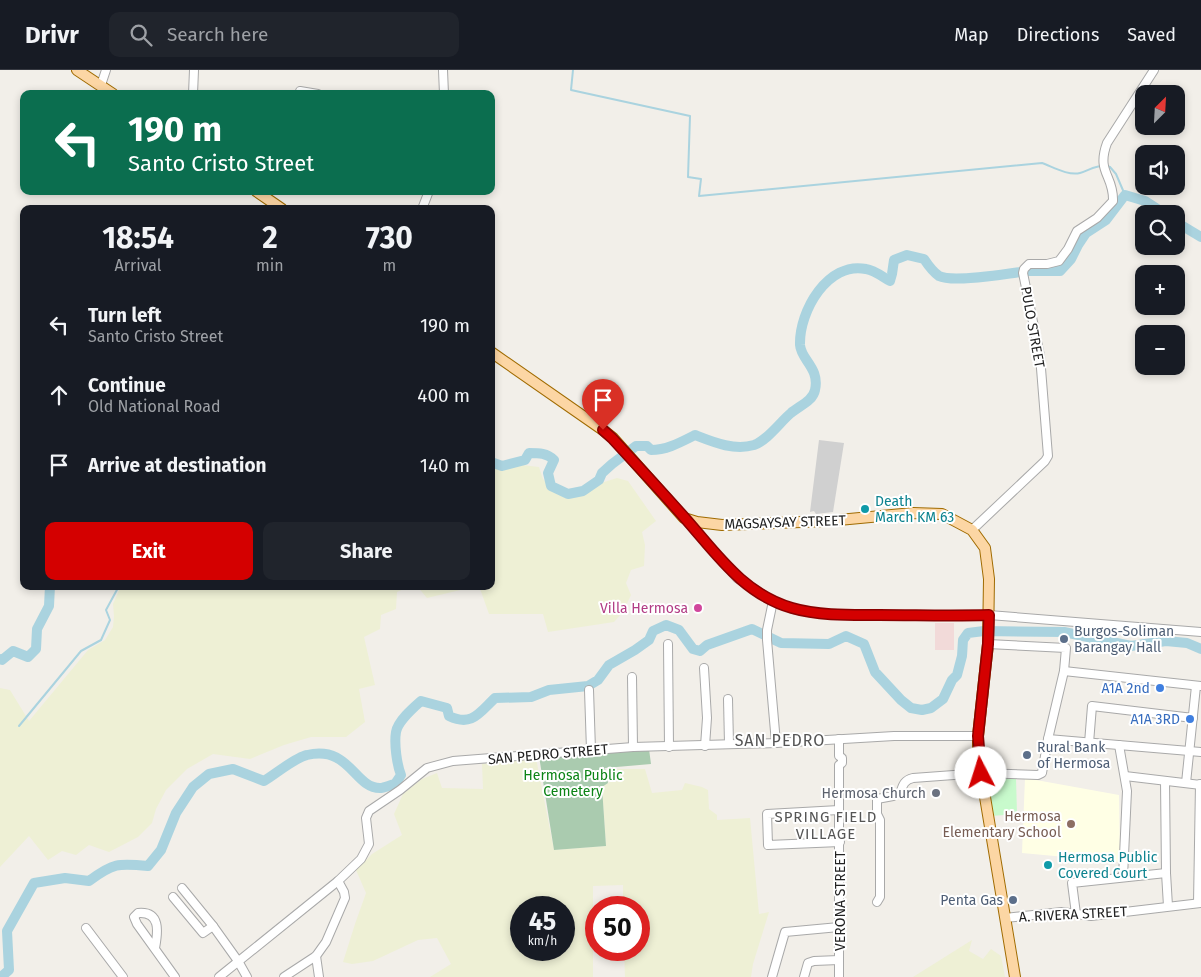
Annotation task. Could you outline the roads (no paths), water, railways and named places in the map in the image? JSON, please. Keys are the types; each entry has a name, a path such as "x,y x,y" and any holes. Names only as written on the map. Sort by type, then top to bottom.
{"main road":[{"path":"77,70 108,90"},
{"path":"262,195 276,205"},
{"path":"495,355 603,430 684,518"},
{"name":"MAGSAYSAY STREET","path":"684,518 697,522 722,525 835,521 913,513 942,514 972,530 985,548 989,579 989,615 978,736 981,773 1015,977"}],"street":[{"path":"101,85 106,70"},
{"path":"193,90 194,70"},
{"path":"443,70 444,90"},
{"name":"PULO STREET","path":"972,530 1048,456 1040,356 1023,270 1029,264 1047,264 1059,261 1068,249 1077,231 1097,218 1113,201 1113,191 1103,164 1107,143 1154,70"},
{"path":"684,518 737,578 773,601 814,613 989,615 1201,632"},
{"path":"773,601 767,630 767,640 776,743"},
{"path":"877,902 880,897 880,820 877,814 877,798 893,796 900,791 907,779 981,773 1041,774 1064,671 1066,648 988,636"},
{"path":"668,644 669,747"},
{"path":"704,668 707,718 705,746"},
{"path":"1064,671 1199,686 1193,718 1186,783"},
{"path":"632,677 633,747"},
{"path":"589,690 592,750"},
{"path":"728,699 729,744"},
{"path":"1089,743 1092,706 1193,718"},
{"name":"SAN PEDRO STREET","path":"219,977 338,881 361,859 368,849 369,840 366,818 369,811 400,790 427,768 453,761 633,747 705,746 894,736 978,736"},
{"name":"VERONA STREET","path":"839,739 839,756 842,758 842,763 839,765 839,977"},
{"path":"1048,739 1201,752"},
{"path":"1119,745 1127,791 1123,878"},
{"path":"1125,776 1165,782 1201,784 1200,903"},
{"path":"1165,782 1168,906"},
{"path":"839,810 766,814 768,845 840,842"},
{"path":"1076,914 1072,883 1166,873"},
{"path":"284,977 316,956 329,936 345,898 338,881"},
{"path":"182,888 213,926 247,977"},
{"path":"173,898 203,933 213,926"},
{"name":"A. RIVERA STREET","path":"1005,918 1062,912 1091,916 1200,903"},
{"path":"772,977 785,932 839,927"},
{"path":"86,928 123,977"},
{"path":"155,948 175,977"},
{"path":"316,956 320,977"},
{"path":"804,977 808,963 840,960"}],"waterway":[{"path":"573,70 571,90 690,116 688,177 701,179 699,196 1042,163 1075,174 1102,166"},
{"path":"1107,166 1116,174 1125,195"},
{"path":"1026,271 1060,271 1071,259 1086,233 1106,220 1125,195 1145,201 1151,205"},
{"path":"1185,227 1201,237"},
{"path":"495,463 502,466 525,460 529,453 546,455 554,460 548,473 551,486 568,494 583,491 599,480 602,473 636,446 647,446 651,450 663,449 695,435 716,443 731,446 746,447 754,445 769,435 794,410 809,400 814,394 815,376 801,350 801,332 810,304 818,291 840,273 852,269 866,269 890,281 894,260 907,255 924,259 939,276 946,278 955,279 1021,272"},
{"path":"0,659 2,660 13,651 28,657 36,649 37,629 49,606 50,590"},
{"path":"19,726 81,651 101,640 110,620 106,610 117,590"},
{"path":"1,977 9,970 7,931 34,883 65,878 89,881 116,866 148,866 161,850 176,813 193,787 209,774 233,769 264,781 302,756 321,754 333,756 342,761 371,786 382,788 395,784 401,775 396,754 397,728 410,711 421,701 447,708 449,716 464,720 475,717 495,698 531,697 549,690 588,686 598,680 609,665 635,650 649,640 653,631 666,625 679,630 693,649 700,651 707,645 752,629 781,643 829,644 846,636 864,644 875,672 901,700 911,708 922,710 931,708 943,699 952,680 957,675 962,656 963,640 968,633 984,631 1064,632 1131,646 1166,641 1187,643 1201,649"}],"place":[{"name":"Death March KM 63","path":"865,509"},
{"name":"Villa Hermosa","path":"698,608"},
{"name":"Burgos-Soliman Barangay Hall","path":"1064,639"},
{"name":"A1A 2nd","path":"1160,688"},
{"name":"A1A 3RD","path":"1190,719"},
{"name":"Rural Bank of Hermosa","path":"1027,755"},
{"name":"Hermosa Church","path":"936,793"},
{"name":"Hermosa Elementary School","path":"1071,824"},
{"name":"Hermosa Public Covered Court","path":"1048,865"},
{"name":"Penta Gas","path":"1013,900"}],"district":[{"name":"SAN PEDRO","path":"780,740"},
{"name":"SPRING FIELD VILLAGE","path":"826,826"}],"park label":[{"name":"Hermosa Public Cemetery","path":"573,784"}]}
